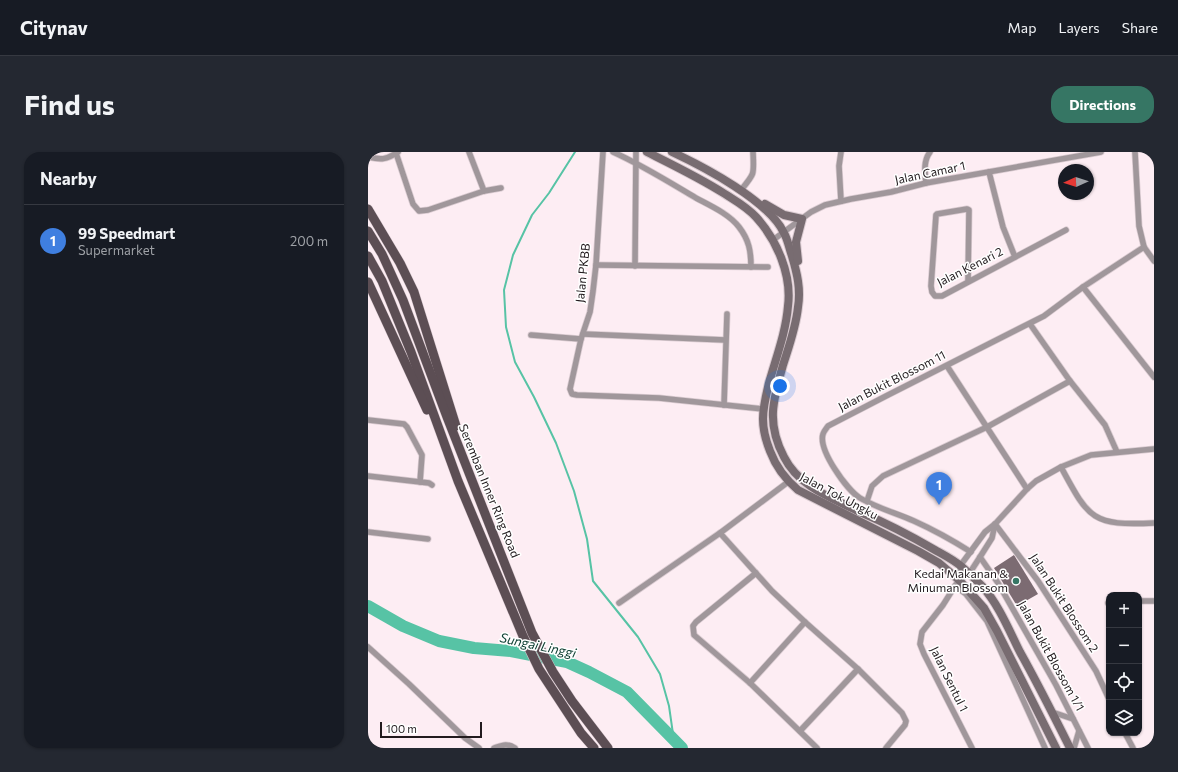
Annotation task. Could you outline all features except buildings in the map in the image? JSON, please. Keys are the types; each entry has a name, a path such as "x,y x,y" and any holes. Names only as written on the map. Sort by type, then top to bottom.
{"main road":[{"name":"Jalan Tok Ungku","path":"647,152 707,183 743,205 756,217 773,240 786,274 789,290 786,321 764,409 764,431 778,468 788,482 798,490 939,563 957,583 984,608 1056,748"},
{"name":"Jalan Tok Ungku","path":"672,152 741,190 772,216 784,232 797,273 799,306 796,322 776,391 773,409 774,431 777,444 788,465 796,476 823,494 891,526 960,566 982,587 994,603 1070,748"},
{"path":"758,203 763,203 784,215 802,219 796,242 799,268 797,273"},
{"path":"368,209 400,263 414,292 473,482"},
{"name":"Seremban Inner Ring Road","path":"368,231 382,254 403,300 532,633 553,672 580,712 608,748"},
{"name":"Seremban Inner Ring Road","path":"368,256 382,281 411,352 458,481 538,669 581,733 594,748"},
{"path":"368,282 458,481"}],"street":[{"path":"469,152 484,191"},
{"name":"Jalan PKBB","path":"603,152 596,265 590,312 582,336 570,389 572,394 659,398 724,405"},
{"path":"613,152 636,162 732,219 749,243 751,252 751,267"},
{"path":"635,266 636,152"},
{"path":"741,190 753,176 753,152"},
{"path":"841,201 839,166 842,152"},
{"path":"926,184 925,169 927,155 930,152"},
{"name":"Jalan Camar 1","path":"773,240 802,219 826,205 926,184 1101,152"},
{"path":"1135,152 1140,226 1144,247 1154,261"},
{"path":"368,157 378,159 389,158 397,153 413,204 419,211 428,210 484,191 501,188"},
{"path":"989,172 1003,227 1015,257"},
{"name":"Jalan Kenari 2","path":"968,282 969,210 967,209 936,215 932,292 935,296 942,296 1066,230"},
{"name":"Jalan Bukit Blossom 11","path":"971,552 937,531 867,501 853,493 840,478 828,457 823,443 823,434 825,430 828,426 1044,316 1083,287 1144,247"},
{"path":"596,265 768,267"},
{"path":"1083,287 1154,377"},
{"path":"727,314 724,405 764,409"},
{"path":"1030,324 1070,381 1105,425 1117,452"},
{"path":"531,335 725,340"},
{"path":"948,366 1027,489"},
{"path":"867,501 872,486 883,476 987,426 1070,381"},
{"path":"368,420 404,424 407,427 422,455 420,482"},
{"path":"1045,748 986,621 957,583 960,566 985,532 995,524 1036,481 1061,467 1090,455 1154,449"},
{"path":"1061,467 1081,503 1094,516 1109,522 1138,524 1154,523"},
{"path":"368,476 429,483 432,485"},
{"path":"620,603 720,533 788,482"},
{"path":"957,583 969,574 980,557 992,538 995,524"},
{"name":"Jalan Bukit Blossom 2","path":"995,524 1038,581 1096,671 1106,693"},
{"path":"368,532 428,539"},
{"path":"720,533 772,591 858,669 905,717 906,721 903,729 886,748"},
{"name":"Jalan Bukit Blossom 1/1","path":"980,557 998,583 1056,685 1088,748"},
{"path":"756,573 696,622 693,630 694,635 750,683 817,748"},
{"name":"Jalan Sentul 1","path":"957,583 922,632 920,644 972,748"},
{"path":"1142,602 1154,601"},
{"path":"750,683 805,622"},
{"path":"368,647 465,738 479,748"},
{"path":"800,731 858,669"},
{"path":"1052,712 1073,718"},
{"path":"1074,748 1079,731"},
{"path":"1126,736 1132,748"},
{"path":"494,748 503,744 509,744 515,748"}],"waterway":[{"path":"575,152 549,193 532,215 513,255 504,290 506,327 515,362 556,443 574,491 587,539 593,581 638,637 660,674 669,706 674,741"},
{"name":"Sungai Linggi","path":"368,606 403,626 439,641 474,648 511,651 567,662 627,692 682,748"}],"place":[{"name":"99 Speedmart","path":"939,505"},
{"name":"Kedai Makanan & Minuman Blossom","path":"1016,581"}]}
